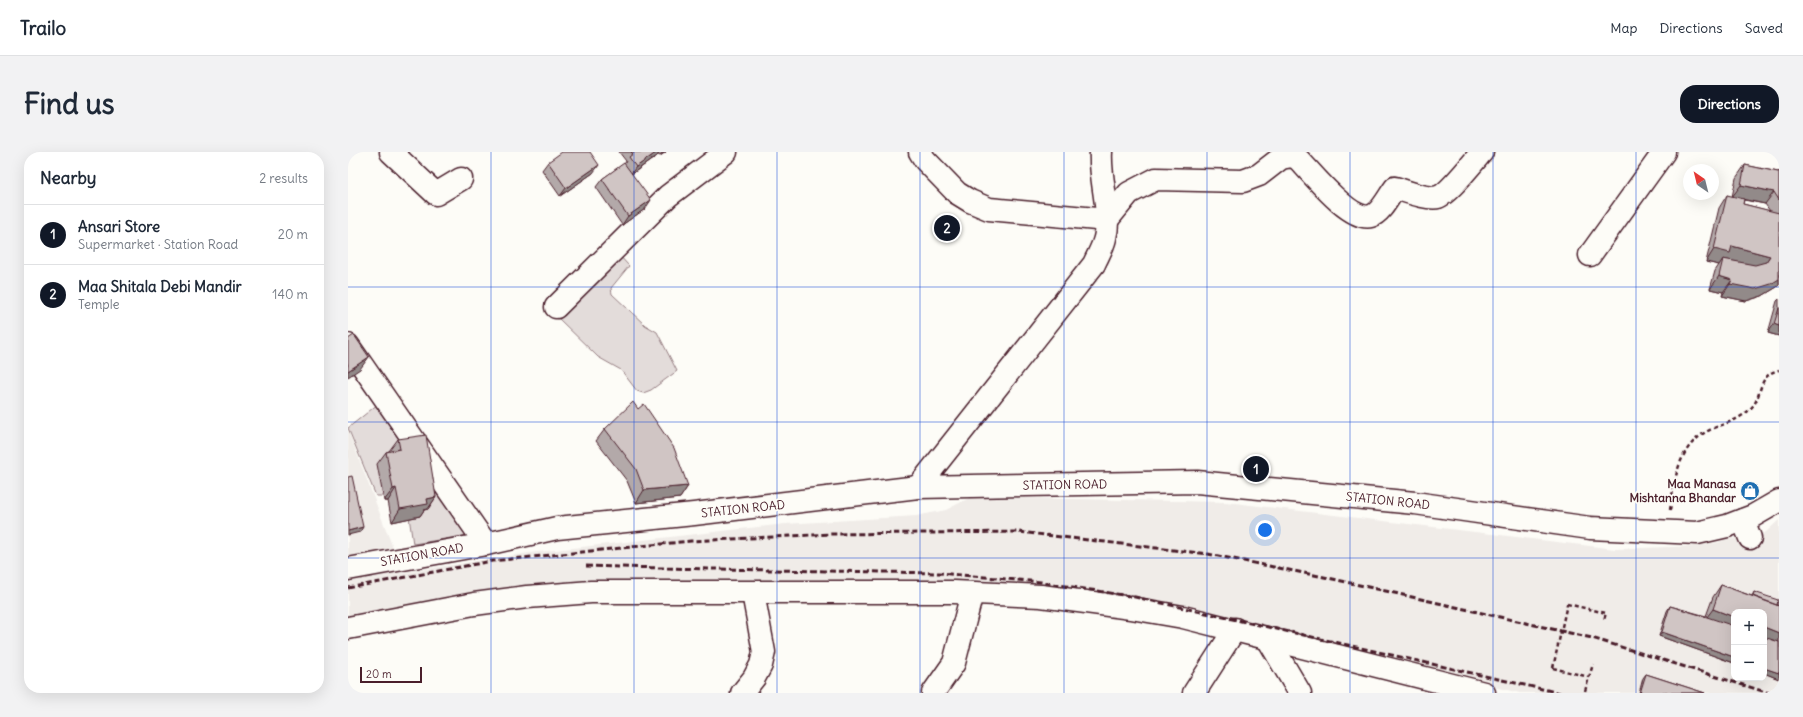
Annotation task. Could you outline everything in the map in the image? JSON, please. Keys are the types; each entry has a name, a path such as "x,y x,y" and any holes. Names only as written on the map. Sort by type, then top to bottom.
{"street":[{"path":"391,152 436,194 461,179"},
{"path":"556,307 668,196 726,152"},
{"path":"920,152 930,165 957,193 970,201 990,209 1107,220"},
{"path":"918,487 1094,264 1105,238 1107,220 1100,167 1101,152"},
{"path":"1107,220 1128,193 1156,179 1243,181 1259,175 1281,158 1292,156 1298,159 1326,190 1346,207 1362,216 1372,216 1395,188 1430,197 1438,197 1446,192 1482,152"},
{"path":"1590,255 1663,152"},
{"path":"348,345 486,544"},
{"name":"STATION ROAD","path":"348,569 486,544 557,528 717,512 918,487 1197,482 1415,503 1590,528 1697,533 1727,526 1746,529 1774,510"},
{"path":"348,628 474,604 527,597 591,592 753,593 843,591 972,593 1041,596 1131,608 1183,617 1236,629 1268,640 1484,693"},
{"path":"742,693 754,678 761,665 764,652 753,593"},
{"path":"933,693 954,663 972,593"},
{"path":"1194,693 1236,629"},
{"path":"1268,640 1300,693"}],"path":[{"path":"1666,532 1676,471 1690,446 1700,436 1746,413 1756,400 1761,384 1767,376 1779,370"},
{"path":"1589,677 1553,668 1567,604 1606,613 1604,620"},
{"path":"1585,691 1593,664"}],"shaded area":[{"path":"618,254 629,266 611,288 612,294 645,325 657,332 677,371 651,390 643,393 637,391 621,370 598,357 556,316"},
{"path":"383,400 476,534 413,544 406,496 376,496 348,428"},
{"path":"349,433 393,548 348,558 348,434"},
{"path":"971,497 1226,502 1615,549 1695,546 1720,542 1723,539 1750,538 1766,532 1779,520 1779,693 1520,693 1109,597 646,586 348,623 348,581 353,580 529,553 785,524 916,516 946,510"}],"building":[{"path":"562,152 590,152 599,165 566,188 548,162"},
{"path":"631,152 657,152 636,167 629,157 633,154"},
{"path":"624,163 651,200 628,216 602,179"},
{"path":"1745,165 1779,171 1779,200 1774,192 1741,185"},
{"path":"1727,195 1744,199 1743,204 1779,213 1779,279 1771,284 1755,289 1730,284 1732,280 1719,276 1723,259 1755,265 1766,262 1770,256 1732,246 1730,253 1714,249"},
{"path":"1779,308 1779,326 1774,324"},
{"path":"354,335 369,357 348,371 348,339"},
{"path":"633,402 638,409 644,404 674,448 688,486 644,490 636,469 605,429"},
{"path":"426,435 436,497 427,499 428,504 400,509 396,488 393,489 386,452 400,449 398,439"},
{"path":"352,476 363,527 348,531 348,477"},
{"path":"1721,585 1779,606 1779,633 1767,628 1767,609 1731,609 1731,616 1713,609"},
{"path":"1754,592 1778,600 1777,605 1753,596"},
{"path":"1670,606 1731,625 1731,656 1662,632"},
{"path":"1767,638 1779,642 1779,673 1767,669"},
{"path":"1646,674 1705,693 1640,693"}],"railway":[{"path":"348,588 492,561 691,541 832,534 1019,532 1208,554 1324,577 1592,638 1769,693"},
{"path":"586,566 939,573 1041,582 1135,597 1560,693"}],"place":[{"name":"Maa Shitala Debi Mandir","path":"947,228"},
{"name":"Ansari Store","path":"1256,469"},
{"name":"Maa Manasa Mishtanna Bhandar","path":"1750,491"}]}
